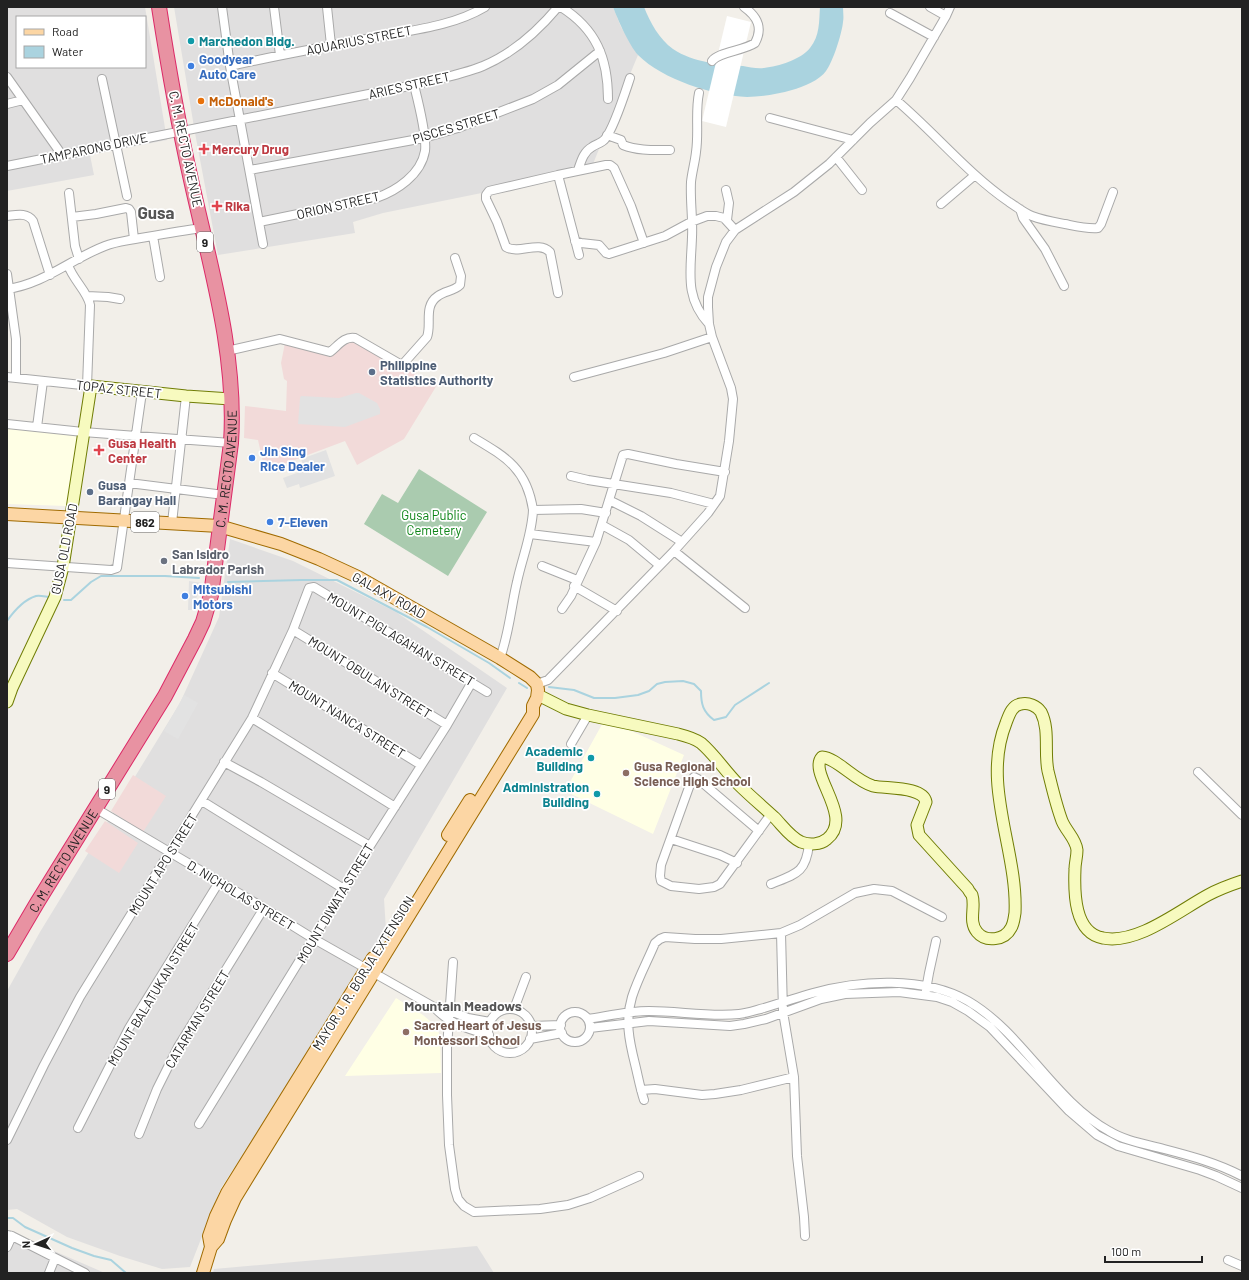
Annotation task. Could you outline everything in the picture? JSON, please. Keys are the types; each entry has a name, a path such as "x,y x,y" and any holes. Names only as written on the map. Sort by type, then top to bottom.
{"highway":[{"name":"C. M. RECTO AVENUE","path":"7,954 95,808 165,696 203,622 211,595 230,443 231,399 227,351 181,130 159,7"}],"main road":[{"name":"TOPAZ STREET","path":"89,386 231,399"},
{"name":"GUSA OLD ROAD","path":"7,702 12,688 55,597 62,567 89,386"},
{"name":"862","path":"7,514 219,526"},
{"name":"GALAXY ROAD","path":"219,526 281,544 358,577 500,658 530,677 538,689"},
{"name":"MAYOR J. R. BORJA EXTENSION","path":"207,1259 209,1236 216,1216 227,1193 260,1148 370,972 462,821 527,710 534,706 538,689"},
{"path":"538,689 566,709 690,737 704,746 738,784 796,839 809,844 820,843 827,839 836,826 833,806 819,769 819,762 822,757 829,758 865,784 917,792 924,797 926,802 917,825 917,832 922,840 972,895 972,919 976,931 983,937 991,939 1000,938 1011,929 1014,922 1015,899 999,796 997,757 1003,730 1010,712 1015,706 1024,703 1037,707 1043,718 1048,770 1061,820 1075,844 1077,852 1075,885 1078,911 1085,928 1091,934 1104,939 1113,939 1138,934 1161,923 1212,893 1242,881"}],"street":[{"path":"222,7 230,66 264,244"},
{"path":"274,7 280,55"},
{"path":"327,7 331,45"},
{"name":"AQUARIUS STREET","path":"230,66 433,26 465,17 484,7"},
{"name":"ARIES STREET","path":"181,130 240,120 414,85 465,72 483,66 520,45 536,32 559,7"},
{"path":"559,7 577,18 585,26 600,51 606,71 608,99"},
{"path":"712,61 717,56 741,50 755,43 760,31 759,24 744,7"},
{"path":"930,7 946,16"},
{"path":"538,689 674,551 720,496 725,472 734,400 712,337 709,324 708,297 716,267 726,242 735,230 800,187 836,157 870,123 896,100 934,37 950,7"},
{"path":"890,13 934,37"},
{"name":"PISCES STREET","path":"250,170 424,138 465,125 533,99 558,85 600,51"},
{"path":"7,77 62,155"},
{"path":"578,170 586,151 605,139 630,78"},
{"path":"102,79 127,196"},
{"name":"ORION STREET","path":"260,222 385,195 403,184 418,166 424,151 424,138 414,85"},
{"path":"698,93 696,152 691,183 692,236 690,266 693,295 700,314 709,324"},
{"path":"7,104 23,100"},
{"path":"896,100 918,119 943,146 975,175 1000,195 1033,217 1092,229 1098,228 1101,224 1113,192"},
{"path":"770,118 853,140"},
{"name":"TAMPARONG DRIVE","path":"7,166 181,130"},
{"path":"607,135 621,140 623,145 631,148 646,150 670,150"},
{"path":"836,157 862,190"},
{"path":"558,293 550,252 541,247 513,249 506,247 497,222 486,199 486,195 489,191 578,170 610,165 614,168 631,206 644,242"},
{"path":"558,175 579,255"},
{"path":"941,204 975,175"},
{"path":"726,190 729,203 727,220"},
{"path":"69,192 75,246 79,259"},
{"path":"72,217 126,208 129,209 131,212 134,239"},
{"path":"1020,209 1023,218 1045,249 1064,286"},
{"path":"7,216 26,215 33,221 50,276"},
{"path":"575,241 599,245 606,254 609,254 665,236 691,222 711,215 727,220 735,230"},
{"path":"8,288 34,282 50,276 106,245 202,228"},
{"path":"153,236 160,277"},
{"path":"227,351 280,339 330,352 346,338 350,337 400,364 403,364 427,337 429,332 428,314 433,301 437,296 458,288 460,285 461,276 455,258"},
{"path":"68,265 73,276 88,296 90,305 89,386"},
{"path":"7,274 16,338 16,378"},
{"path":"88,296 120,299"},
{"path":"574,377 664,353 712,337"},
{"name":"TOPAZ STREET","path":"7,377 89,386"},
{"path":"37,427 43,381"},
{"path":"7,563 116,570 142,392"},
{"path":"172,523 186,396"},
{"path":"7,424 83,432 230,443"},
{"path":"474,438 495,450 516,467 532,499 533,510 530,534 517,581 505,644 500,658"},
{"path":"562,609 570,596 596,542 606,513 621,458 625,454 725,472"},
{"path":"571,476 671,493 714,504"},
{"path":"129,482 224,495"},
{"path":"609,500 641,516 682,542"},
{"path":"533,510 581,509 606,513"},
{"path":"602,525 628,540 659,565"},
{"path":"530,534 596,542"},
{"path":"674,551 745,608"},
{"path":"542,566 576,583 617,610"},
{"name":"MOUNT APO STREET","path":"7,1140 80,998 252,718 310,588 314,587"},
{"name":"MOUNT PIGLAGAHAN STREET","path":"314,587 487,692"},
{"name":"MOUNT OBULAN STREET","path":"292,630 447,725"},
{"name":"MOUNT NANCA STREET","path":"272,673 421,765"},
{"name":"MOUNT DIWATA STREET","path":"199,1124 370,846 447,725 472,682"},
{"path":"571,744 588,715"},
{"path":"252,718 395,807"},
{"path":"224,762 370,846"},
{"path":"1198,772 1242,815"},
{"path":"759,831 698,778 692,778 662,865 660,876 661,881 664,884 671,886 698,889 714,887 720,884 737,863 771,814"},
{"path":"202,801 344,889"},
{"name":"D. NICHOLAS STREET","path":"95,808 370,972 434,1007"},
{"path":"670,839 720,855 737,863"},
{"path":"771,884 795,874 802,868 807,858 809,844"},
{"name":"MOUNT BALATUKAN STREET","path":"78,1128 129,1028 220,882"},
{"path":"644,1100 630,1044 628,1023 632,998 655,943 660,938 671,937 695,940 721,939 781,933 800,925 855,893 870,889 892,891 942,917"},
{"name":"CATARMAN STREET","path":"139,1134 157,1089 178,1047 264,908"},
{"path":"781,933 783,1012 794,1077 798,1156 805,1236"},
{"path":"926,991 936,941"},
{"path":"453,962 450,1011 448,1020 447,1095 450,1145 455,1189 458,1199 464,1206 474,1212 540,1209 568,1205 590,1198 639,1176"},
{"path":"514,1009 526,977"},
{"path":"588,1019 630,1012 649,1011 693,1014 742,1014 814,993 859,984 881,982 926,991 954,994 968,1001 994,1020 1009,1042 1072,1108 1088,1128 1108,1142 1216,1176 1242,1188"},
{"path":"590,1028 649,1021 730,1026 766,1019 821,999 845,994 926,991"},
{"path":"434,1007 468,1018 490,1022"},
{"path":"434,1007 448,1020 466,1029 489,1035"},
{"path":"507,1009 514,1009 525,1014 532,1026 532,1033 526,1046 519,1051 511,1053 503,1052 492,1042 489,1035 490,1022 494,1016 500,1012 507,1009"},
{"path":"572,1012 582,1013 588,1019 590,1028 586,1037 578,1041 569,1040 562,1029 565,1017 572,1012"},
{"path":"532,1026 562,1029"},
{"path":"530,1039 562,1029"},
{"path":"641,1090 656,1089 715,1094 741,1090 794,1077"},
{"path":"1072,1108 1118,1136 1209,1161 1242,1176"},
{"path":"1164,1160 1166,1149"},
{"path":"7,1247 10,1236 85,1273"},
{"path":"49,1273 55,1258"},
{"path":"1228,1260 1242,1266"}],"shaded area":[{"path":"7,7 145,7 167,140 90,155 94,175 7,191"},
{"path":"174,7 613,7 621,27 638,55 590,171 383,213 353,222 355,233 218,255 195,133"},
{"path":"353,340 437,385 404,439 357,465 345,441 265,471 258,440 244,438 245,406 286,411 287,381 284,379 281,363 285,343 331,357 347,341"},
{"path":"359,393 377,403 380,409 380,414 345,427 298,424 301,396 339,398"},
{"path":"7,428 79,436 67,506 7,504"},
{"path":"326,450 335,476 300,488 299,484 287,488 283,478 305,470 301,459"},
{"path":"230,539 293,561 396,612 507,688 384,899 386,930 364,968 221,1188 190,1267 162,1269 67,1237 17,1209 7,1210 7,991 40,932 180,703 219,617"},
{"path":"189,581 202,583 192,610 188,610"},
{"path":"184,695 198,703 178,739 164,731"},
{"name":"Gusa Regional Science High School","path":"605,719 684,755 653,834 565,791"},
{"path":"133,775 166,796 143,832 111,811"},
{"path":"105,821 138,843 119,873 85,851"},
{"name":"Sacred Heart of Jesus Montessori School","path":"396,998 423,1015 437,1027 440,1037 441,1073 345,1076"},
{"path":"7,1232 10,1232 105,1273 7,1273"},
{"path":"477,1246 494,1273 213,1273 214,1269"}],"green space":[{"name":"Gusa Public Cemetery","path":"419,469 487,512 448,576 364,524 382,494 398,503"}],"water":[{"path":"613,7 644,7 659,35 668,45 681,54 698,60 759,68 789,62 801,56 810,48 816,38 820,7 843,7 843,18 841,33 829,67 820,77 796,89 764,96 747,97 719,93 689,85 648,64 638,55 631,45"}],"pier":[{"path":"727,16 751,22 726,127 702,121"}],"waterway":[{"path":"64,600 71,600 91,582 101,576 165,576 199,578"},
{"path":"228,582 337,580 427,627 489,663 510,678"},
{"path":"7,621 19,606 27,600 38,596 51,597"},
{"path":"549,687 574,690 594,698 615,698 638,695 649,691 657,684 683,681 694,684 701,691 703,707 707,714 714,720 726,717 735,705 769,683"},
{"path":"519,683 527,688"},
{"path":"7,1218 13,1218 25,1227 72,1248 111,1260 126,1273"}],"place":[{"name":"Marchedon Bldg.","path":"191,41"},
{"name":"Goodyear Auto Care","path":"191,66"},
{"name":"McDonald's","path":"201,101"},
{"name":"Mercury Drug","path":"204,149"},
{"name":"Rika","path":"217,206"},
{"name":"Philippine Statistics Authority","path":"372,372"},
{"name":"Gusa Health Center","path":"99,450"},
{"name":"Jin Sing Rice Dealer","path":"252,458"},
{"name":"Gusa Barangay Hall","path":"90,492"},
{"name":"7-Eleven","path":"270,522"},
{"name":"San Isidro Labrador Parish","path":"164,561"},
{"name":"Mitsubishi Motors","path":"185,596"},
{"name":"Academic Building","path":"591,758"},
{"name":"Gusa Regional Science High School","path":"626,773"},
{"name":"Administration Building","path":"597,794"},
{"name":"Sacred Heart of Jesus Montessori School","path":"406,1032"}],"district":[{"name":"Gusa","path":"156,212"},
{"name":"Mountain Meadows","path":"463,1005"}]}
